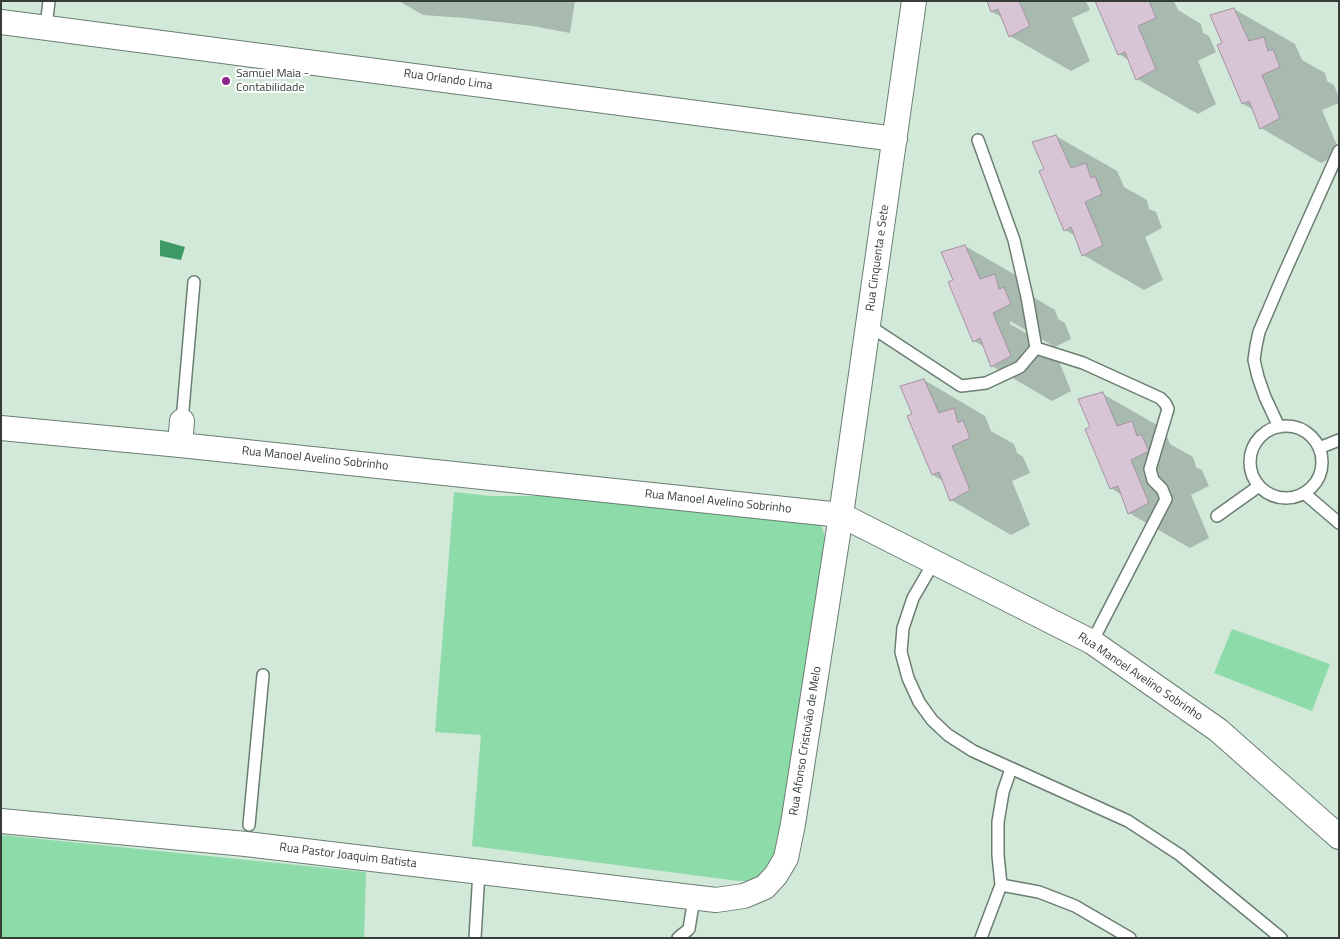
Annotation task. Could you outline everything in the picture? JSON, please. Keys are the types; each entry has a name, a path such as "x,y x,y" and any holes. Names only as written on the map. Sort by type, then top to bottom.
{"street":[{"name":"Rua Cinquenta e Sete","path":"841,515 914,1"},
{"name":"Rua Orlando Lima","path":"1,22 895,140"},
{"path":"180,444 182,421"},
{"name":"Rua Manoel Avelino Sobrinho","path":"1,428 180,444 841,515 1092,642 1218,730 1339,837"},
{"name":"Rua Afonso Cristovão de Melo","path":"694,898 716,900 744,896 765,887 786,858 793,824 841,515"},
{"name":"Rua Pastor Joaquim Batista","path":"1,821 248,834 479,872 694,898"}],"lane":[{"path":"46,27 49,1"},
{"path":"978,140 1014,240 1036,348"},
{"path":"1279,427 1265,397 1254,360 1259,332 1339,151"},
{"path":"182,421 194,282"},
{"path":"868,325 961,386 986,383 1020,367 1036,348"},
{"path":"1036,348 1084,363 1160,398 1165,402 1168,409 1150,470 1166,499 1092,642"},
{"path":"1279,427 1292,427 1304,431 1314,439 1319,448 1322,458 1322,469 1312,487 1304,493 1292,497 1280,497 1269,494 1253,476 1250,464 1252,451 1258,440 1267,431 1279,427"},
{"path":"1319,448 1339,440"},
{"path":"1217,516 1260,486"},
{"path":"1304,493 1339,523"},
{"path":"934,562 912,598 903,628 902,652 908,678 919,702 932,720 948,735 974,751 1128,821 1180,855 1281,938"},
{"path":"248,834 263,675"},
{"path":"981,938 1001,885 998,855 998,822 1003,792 1011,769"},
{"path":"475,938 479,872"},
{"path":"1001,885 1039,892 1075,906 1130,938"},
{"path":"678,938 689,929 694,898"}],"shaded area":[{"path":"160,240 185,247 181,260 160,256"},
{"path":"454,492 490,496 555,496 811,519 822,527 826,541 782,852 754,881 738,881 472,846 481,735 435,732"},
{"path":"1232,629 1330,664 1312,711 1214,673"},
{"path":"1,835 366,872 364,938 1,938"}],"building":[{"path":"987,1 1019,1 1030,26 1009,37 998,9 991,12"},
{"path":"1095,1 1149,1 1156,18 1138,26 1156,69 1136,80 1125,52 1118,55"},
{"path":"1234,8 1249,41 1264,37 1268,51 1273,49 1280,67 1262,75 1280,118 1260,129 1249,101 1242,104 1217,45 1222,43 1210,15"},
{"path":"1056,135 1071,168 1086,163 1091,178 1095,176 1102,194 1085,202 1103,245 1082,256 1071,227 1064,231 1039,171 1044,169 1032,142"},
{"path":"965,245 980,279 995,274 999,289 1004,287 1011,304 993,313 1011,356 991,367 980,338 973,342 948,282 953,280 941,252"},
{"path":"924,379 939,413 954,408 958,423 963,420 970,438 952,446 970,490 950,501 939,472 932,475 907,416 912,414 900,386"},
{"path":"1103,392 1117,426 1132,421 1137,436 1141,434 1149,451 1131,460 1149,503 1128,514 1118,486 1110,489 1085,429 1090,427 1078,399"}],"place":[{"name":"Samuel Maia - Contabilidade","path":"226,81"}]}
